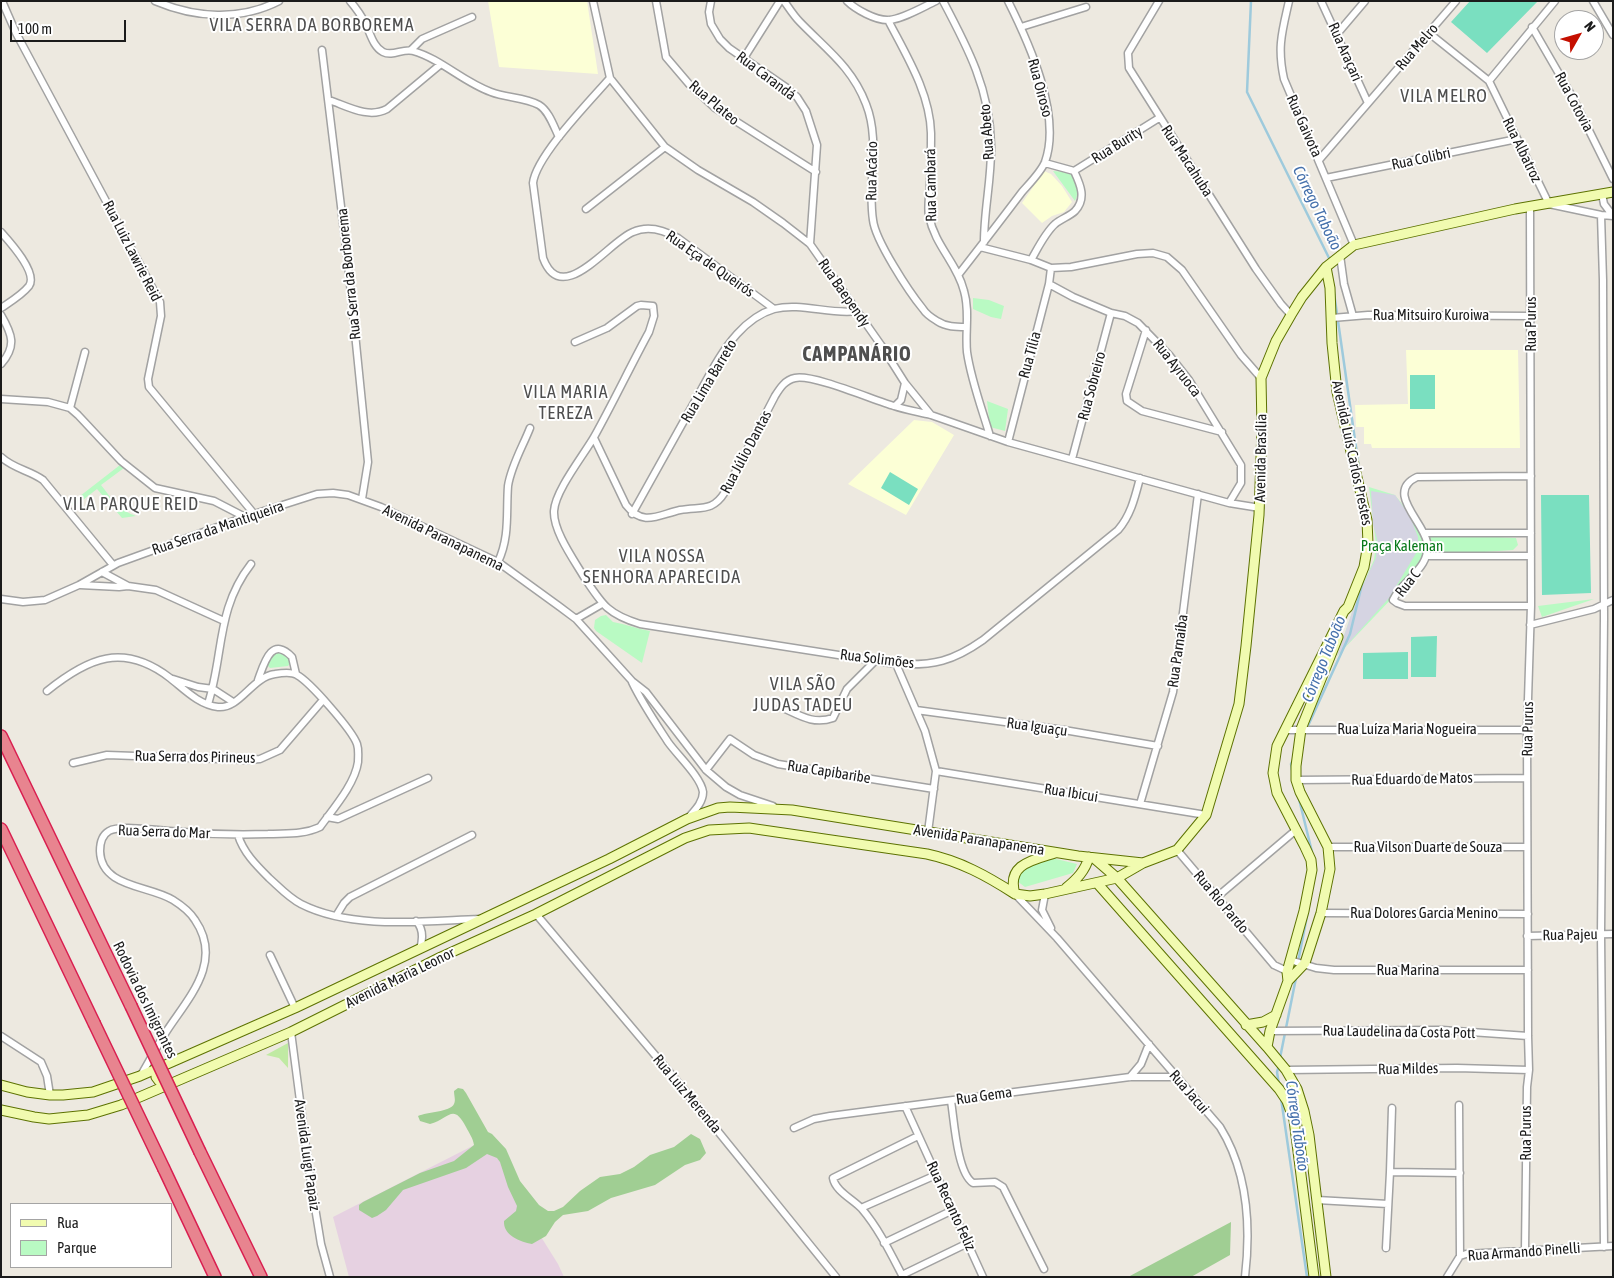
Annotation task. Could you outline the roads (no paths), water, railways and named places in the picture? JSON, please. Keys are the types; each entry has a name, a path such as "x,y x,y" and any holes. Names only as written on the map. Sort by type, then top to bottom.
{"highway":[{"name":"Rodovia dos Imigrantes","path":"1,736 200,1152 262,1277"},
{"path":"1,829 215,1277"}],"street":[{"name":"Rua Luiz Lawrie Reid","path":"2,1 16,33 160,302 161,316 148,378 149,387 255,515"},
{"path":"155,1 183,12 240,15 260,10 279,1"},
{"path":"350,1 357,9 375,45 381,51 393,54 411,50 422,39 472,17"},
{"name":"Rua Baependy","path":"594,1 610,78 665,147 698,170 753,202 810,244 906,383 931,415"},
{"name":"Rua Plateo","path":"656,1 666,57 689,84 715,108 740,126 816,172"},
{"name":"Rua Carandá","path":"711,1 709,17 714,32 729,48 787,88 806,111 817,145 810,244"},
{"path":"744,58 780,1"},
{"name":"Rua Acácio","path":"784,1 798,21 843,64 857,83 867,105 874,147 871,191 873,222 886,253 924,311 939,322 951,326 966,327"},
{"path":"846,1 856,10 888,20 936,1"},
{"name":"Rua Abeto","path":"943,1 979,76 988,110 991,145 982,245"},
{"name":"Rua Oiroso","path":"1008,1 1021,27 1047,102 1049,126 1045,163"},
{"name":"Rua Macahuba","path":"1159,1 1128,53 1129,68 1256,268 1291,315"},
{"name":"Rua Gaivota","path":"1289,1 1279,46 1284,79 1354,245"},
{"name":"Rua Araçari","path":"1321,1 1368,103"},
{"name":"Rua Melro","path":"1319,160 1456,1"},
{"path":"1430,33 1488,81 1555,1"},
{"path":"1593,1 1613,34"},
{"path":"1337,34 1363,2"},
{"path":"1021,27 1086,7"},
{"name":"Rua Cambará","path":"888,20 920,84 929,112 931,131 929,213 933,232 959,274 967,302 967,352 990,436"},
{"name":"Rua Cotovia","path":"1532,27 1573,98 1613,179"},
{"name":"Rua Serra da Borborema","path":"322,50 358,357 368,462 362,499"},
{"path":"411,50 441,64 476,86 490,92 531,101 539,105 549,117 559,137"},
{"path":"329,100 364,112 380,113 441,64"},
{"name":"Rua Eça de Queirós","path":"610,78 559,137 535,171 533,183 543,258 550,271 560,276 576,274 632,232 640,229 661,230 678,238 774,309"},
{"name":"Rua Albatroz","path":"1488,81 1549,204"},
{"name":"Rua Burity","path":"1074,171 1160,118"},
{"name":"Rua Colibri","path":"1326,178 1517,139"},
{"path":"586,209 665,147"},
{"path":"959,274 1045,163 1074,171 1083,194 1080,203 1075,212 1056,224 1045,236 1031,260"},
{"path":"1602,194 1613,192"},
{"name":"Avenida Brasília","path":"1097,883 1118,878 1143,863 1177,850 1206,815 1238,704 1246,646 1260,508 1262,378 1276,341 1302,297 1326,267 1354,245 1530,207 1602,194 1604,204 1613,216"},
{"name":"Avenida Brasília","path":"1549,204 1613,216"},
{"name":"Rua Purus","path":"1525,1250 1526,1087 1529,1070 1527,730 1531,606 1530,207"},
{"path":"1601,215 1604,605 1601,934 1604,1247"},
{"path":"1,232 29,271 31,279 26,289 1,308"},
{"path":"982,245 1051,268 1070,267 1137,254 1153,253 1167,258 1182,270 1241,355 1262,378"},
{"path":"1340,255 1344,284 1352,316"},
{"name":"Avenida Luís Carlos Prestes","path":"1267,1047 1270,1031 1290,976 1290,960 1304,911 1312,870 1311,860 1306,847 1277,793 1273,773 1277,746 1287,730 1348,606 1364,567 1368,544 1367,520 1337,392 1332,342 1330,288 1326,267"},
{"name":"Rua Tília","path":"1008,442 1049,284 1051,268"},
{"name":"Rua Ayruoca","path":"1049,284 1112,313 1138,322 1170,356 1189,380 1222,432 1240,465 1242,472 1241,483 1228,502"},
{"path":"575,342 606,328 637,306 653,306 654,316 649,332 594,438 560,494 554,509 554,516 565,544 602,604 576,619"},
{"name":"Rua Lima Barreto","path":"632,514 724,350 746,324 774,309 795,307 837,312 857,311"},
{"name":"Rua Sobreiro","path":"1072,459 1112,313"},
{"path":"1,315 8,327 12,341 10,349 1,364"},
{"name":"Rua Mitsuiro Kuroiwa","path":"1332,318 1352,316 1531,316"},
{"path":"1146,330 1126,394 1126,401 1142,411 1222,432"},
{"path":"70,408 85,352"},
{"name":"Rua Júlio Dantas","path":"632,514 657,518 680,510 712,506 717,503 725,492 775,396 788,380 798,378 825,383 895,406 931,415"},
{"path":"895,406 901,400 906,383"},
{"path":"1,399 48,402 70,408 121,461 155,488 214,501 244,517"},
{"path":"931,415 1008,442 1228,502 1260,508"},
{"path":"498,562 503,552 506,538 508,484 530,428"},
{"path":"594,438 619,493 632,514"},
{"path":"1,457 10,465 42,480 112,565"},
{"name":"Rua C","path":"1531,476 1417,477 1410,480 1405,489 1404,500 1425,534 1427,556 1419,569 1397,592 1394,600 1405,606 1531,606"},
{"name":"Rua Solimões","path":"602,604 615,615 640,624 896,664 944,661 967,651 984,640 1118,530 1130,513 1140,478"},
{"name":"Rua Serra da Mantiqueira","path":"1,599 35,602 57,596 112,565 244,517 317,494 333,493 362,499"},
{"name":"Rua Parnaíba","path":"1140,804 1173,692 1198,494"},
{"name":"Avenida Paranapanema","path":"362,499 498,562 576,619 632,681 646,692 706,770 726,787 740,795 792,810 1091,858"},
{"path":"1425,534 1531,533"},
{"path":"1427,556 1531,556"},
{"path":"208,704 213,690 224,621 234,590 251,564"},
{"path":"102,572 128,586"},
{"path":"79,585 145,588 167,594 224,621"},
{"path":"1530,625 1604,605 1613,600"},
{"name":"Avenida Luís Carlos Prestes","path":"1290,976 1305,963 1321,913 1330,868 1328,847 1300,792 1296,780 1301,729 1324,667 1348,614 1348,606"},
{"path":"170,678 193,696 208,704 224,707 238,700 258,680 271,651 282,650 292,657 296,674 314,690 350,731 357,745 356,773 327,817 338,819 428,778"},
{"path":"47,691 68,674 82,666 113,658 139,661 170,678 191,686 213,690 233,702"},
{"path":"781,707 810,720 823,722 833,718 847,689 875,661"},
{"path":"896,664 932,751 936,771 928,832"},
{"path":"258,680 276,673 296,674"},
{"name":"Avenida Paranapanema","path":"632,681 640,698 668,742 694,775 702,790 701,801 687,819"},
{"name":"Rua Serra dos Pirineus","path":"73,764 107,756 260,759 280,750 323,700"},
{"name":"Rua Iguaçu","path":"916,710 1064,730 1158,746"},
{"name":"Rua Luíza Maria Nogueira","path":"1287,730 1527,730"},
{"name":"Rua Capibaribe","path":"706,770 730,739 754,755 778,764 934,789"},
{"name":"Rua Ibicui","path":"936,771 1206,815"},
{"name":"Rua Eduardo de Matos","path":"1296,780 1527,778"},
{"name":"Avenida Maria Leonor","path":"1,1085 50,1096 93,1092 140,1076 295,1008 609,859 687,819 718,808 792,810"},
{"name":"Rua Serra do Mar","path":"140,1076 166,1031 194,992 202,975 205,963 204,938 191,915 173,900 158,892 135,887 106,870 100,858 100,845 104,835 115,829 238,835 296,834 320,827 327,817"},
{"name":"Avenida Maria Leonor","path":"1,1110 34,1117 70,1118 108,1110 291,1032 441,957 536,914 685,838 709,830 749,828 795,834"},
{"path":"1216,897 1296,830"},
{"name":"Avenida Paranapanema","path":"795,834 947,858 968,867 1015,894 1030,896 1045,894 1097,883"},
{"path":"238,835 246,853 283,891 301,904 336,916 346,919 371,921 482,918"},
{"path":"336,916 344,902 350,897 472,835"},
{"name":"Rua Vilson Duarte de Souza","path":"1328,847 1528,848"},
{"name":"Rua Rio Pardo","path":"1177,850 1274,965 1290,976"},
{"path":"1015,894 1013,879 1019,867 1028,862 1057,853"},
{"path":"1064,889 1085,869 1091,858 1118,878 1286,1070 1297,1089 1309,1135 1326,1277"},
{"name":"Avenida Brasília","path":"1091,858 1143,863"},
{"path":"609,859 617,872"},
{"path":"1097,883 1280,1089 1287,1101 1294,1120 1314,1277"},
{"name":"Rua Jacui","path":"1015,894 1057,938 1220,1127 1233,1150 1246,1200 1249,1223 1245,1277"},
{"name":"Rua Jacui","path":"1045,894 1042,910 1057,938"},
{"name":"Rua Dolores Garcia Menino","path":"1321,913 1528,914"},
{"name":"Rua Luiz Merenda","path":"536,914 682,1087 836,1277"},
{"path":"416,921 422,932 420,949"},
{"name":"Rua Pajeu","path":"1527,936 1613,934"},
{"path":"270,955 295,1008"},
{"name":"Rua Marina","path":"1290,960 1305,963 1316,968 1334,970 1528,970"},
{"path":"1246,1024 1263,1022 1276,1015"},
{"name":"Rua Laudelina da Costa Pott","path":"1270,1031 1442,1030 1528,1036"},
{"name":"Avenida Luigi Papaiz","path":"291,1032 310,1177 321,1244 330,1277"},
{"path":"1,1036 41,1062 47,1076 50,1096"},
{"path":"1130,1077 1141,1064 1149,1044"},
{"path":"162,1067 157,1071 156,1077 159,1082 168,1086"},
{"name":"Rua Mildes","path":"1286,1070 1457,1068 1529,1070"},
{"path":"140,1076 146,1077 150,1082 151,1088 148,1093"},
{"name":"Rua Gema","path":"794,1128 814,1119 830,1116 1130,1077 1176,1077"},
{"path":"951,1101 959,1153 968,1180 973,1183 995,1182 1003,1187 1044,1270"},
{"path":"1459,1105 1460,1256"},
{"name":"Rua Recanto Feliz","path":"905,1106 968,1242 981,1276"},
{"path":"1386,1248 1392,1108"},
{"path":"918,1136 834,1177 833,1181 835,1185 862,1208 902,1276 968,1242"},
{"path":"1390,1172 1460,1173"},
{"path":"862,1208 936,1175"},
{"path":"1317,1200 1388,1204"},
{"path":"884,1243 953,1210"},
{"name":"Rua Armando Pinelli","path":"1447,1277 1460,1256 1473,1252 1613,1246"}],"waterway":[{"name":"Córrego Taboão","path":"1251,1 1247,92 1330,260"},
{"name":"Córrego Taboão","path":"1334,293 1359,468"},
{"name":"Córrego Taboão","path":"1307,728 1350,634 1363,580"},
{"name":"Córrego Taboão","path":"1292,770 1291,764 1294,758"},
{"name":"Córrego Taboão","path":"1299,799 1312,852"},
{"name":"Córrego Taboão","path":"1298,962 1308,911"},
{"name":"Córrego Taboão","path":"1280,1058 1296,978"},
{"name":"Córrego Taboão","path":"1279,1066 1277,1072 1279,1085"},
{"name":"Córrego Taboão","path":"1281,1098 1307,1277"}],"district":[{"name":"VILA SERRA DA BORBOREMA","path":"312,25"},
{"name":"VILA MELRO","path":"1444,96"},
{"name":"CAMPANÁRIO","path":"857,355"},
{"name":"VILA MARIA TEREZA","path":"566,402"},
{"name":"VILA PARQUE REID","path":"131,504"},
{"name":"VILA NOSSA SENHORA APARECIDA","path":"662,566"},
{"name":"VILA SÃO JUDAS TADEU","path":"803,694"}],"park label":[{"name":"Praça Kaleman","path":"1402,546"}]}
